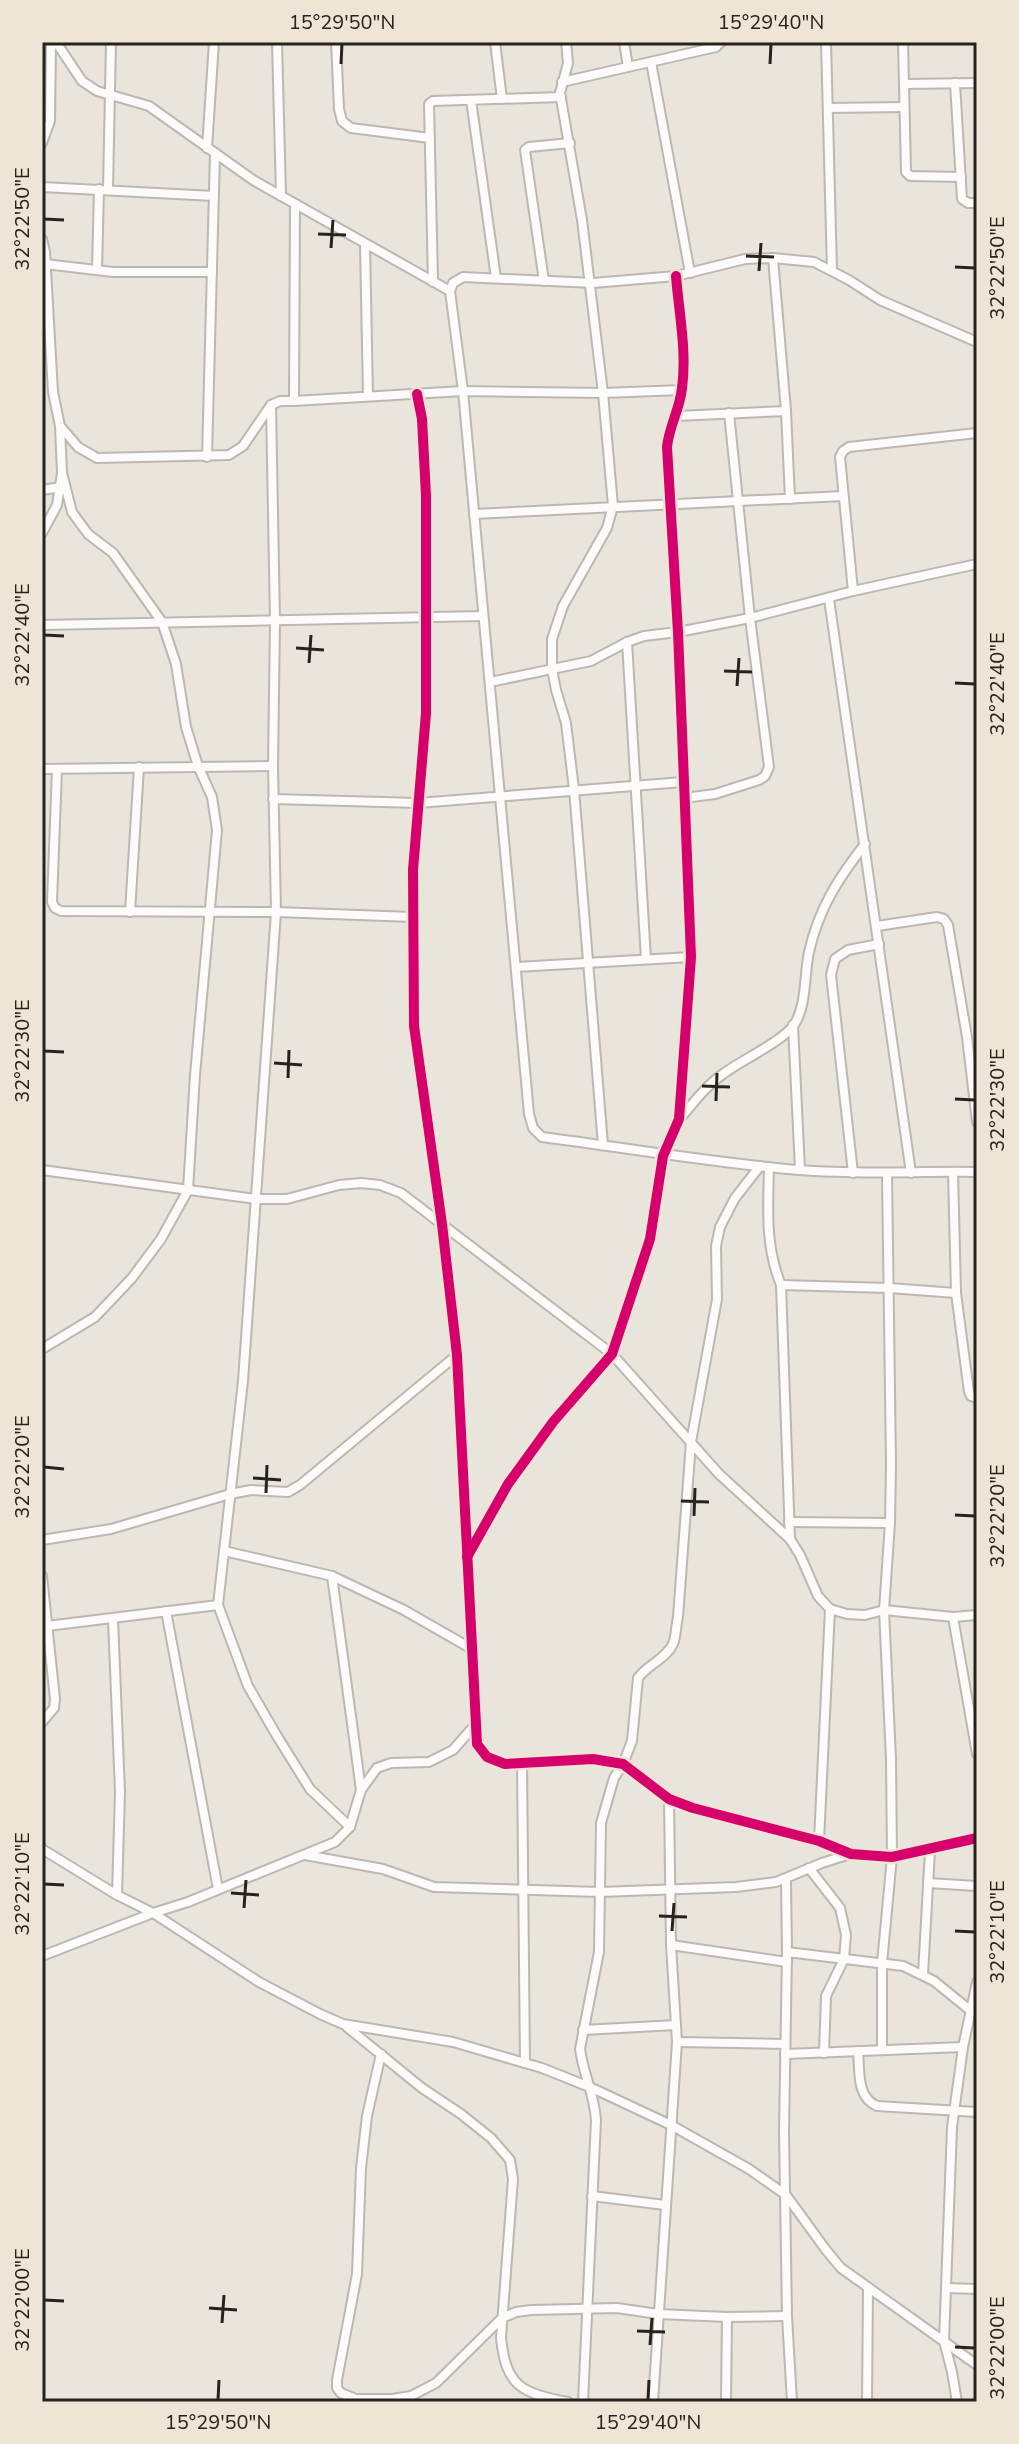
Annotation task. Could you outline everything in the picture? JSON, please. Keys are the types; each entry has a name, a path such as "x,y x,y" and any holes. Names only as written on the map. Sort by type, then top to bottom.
{"street":[{"path":"54,42 82,81 97,91 149,106 253,180 450,291"},
{"path":"42,143 54,42"},
{"path":"97,270 111,42"},
{"path":"207,457 214,196 211,151 214,42"},
{"path":"277,42 281,196"},
{"path":"336,42 342,121 351,128 430,138"},
{"path":"495,42 502,99"},
{"path":"566,42 568,63 561,97 570,143 603,393 613,506 607,528 563,606 552,639 552,669 566,723 574,789 603,1145"},
{"path":"624,42 628,67"},
{"path":"562,82 716,47 721,42"},
{"path":"826,42 832,271"},
{"path":"903,42 906,172 910,176 961,177"},
{"path":"651,62 690,273"},
{"path":"955,83 962,199 977,203"},
{"path":"904,84 977,83"},
{"path":"433,282 431,102 561,97"},
{"path":"471,100 496,278"},
{"path":"828,108 904,107"},
{"path":"544,281 525,150 570,143"},
{"path":"42,187 214,196"},
{"path":"294,401 295,204"},
{"path":"42,239 62,473 57,505 42,533"},
{"path":"365,244 368,396"},
{"path":"773,258 790,499"},
{"path":"977,342 880,300 814,262 773,258 745,259 676,276 588,283 463,277 453,283 450,291 463,391 529,1114 533,1128 542,1137 663,1156 764,1167 853,1173 977,1172"},
{"path":"45,264 113,272 212,272"},
{"path":"467,1557 508,1484 553,1422 612,1354 650,1239 663,1156 679,1119 691,957 668,431 677,416 682,390 683,356 676,276"},
{"path":"60,426 78,447 97,458 207,457 229,455 243,446 271,405 280,401 463,391 603,393 682,390"},
{"path":"417,394 422,419 426,496 426,713 413,870 414,1026 457,1355 477,1744 487,1757 505,1764 593,1759 623,1764 669,1799 819,1841 851,1854 892,1857 977,1838"},
{"path":"271,405 276,912 243,1381 218,1605 248,1686 277,1736 310,1789 350,1827"},
{"path":"677,416 786,411"},
{"path":"684,798 715,794 759,780 769,767 729,413"},
{"path":"853,591 840,457 843,451 849,447 977,433"},
{"path":"42,1349 95,1317 132,1278 161,1239 188,1190 217,830 212,797 186,727 176,664 162,622 113,553 88,534 72,512 62,473"},
{"path":"42,490 61,487"},
{"path":"474,514 670,502 843,496"},
{"path":"490,682 591,661 644,636 750,618 853,591 977,564"},
{"path":"829,599 911,1173"},
{"path":"42,625 483,616"},
{"path":"627,642 646,959"},
{"path":"42,769 273,766"},
{"path":"130,912 139,767"},
{"path":"57,769 52,902 61,911 276,912 413,917"},
{"path":"273,799 418,803 683,782"},
{"path":"679,1119 720,1076 783,1035 793,1025 800,1011 809,953 820,911 839,877 865,844"},
{"path":"877,926 937,917 944,919 948,925 967,1037 977,1122"},
{"path":"853,1173 831,975 835,959 848,950 879,944"},
{"path":"516,967 691,957"},
{"path":"793,1025 800,1170"},
{"path":"764,1167 772,1264 781,1285 790,1539"},
{"path":"583,2402 596,2120 592,2088 580,2049 598,1969 601,1823 614,1778 632,1741 638,1678 673,1644 678,1617 691,1442 717,1299 716,1246 720,1227 735,1198 764,1167"},
{"path":"42,1170 256,1199 287,1199 350,1184 380,1185 401,1193 612,1354 719,1474 790,1539 818,1596 830,1609 856,1615 884,1610 953,1617 977,1615"},
{"path":"953,1172 956,1293 969,1392 977,1398"},
{"path":"882,2050 882,1963 892,1857 884,1610 890,1523 887,1173"},
{"path":"781,1285 956,1293"},
{"path":"42,1540 111,1529 230,1494 251,1490 288,1492 457,1355"},
{"path":"789,1522 890,1523"},
{"path":"224,1551 332,1576 404,1610 472,1649"},
{"path":"42,1576 55,1699 54,1708 42,1722"},
{"path":"332,1576 361,1790"},
{"path":"47,1626 218,1605"},
{"path":"819,1841 830,1609"},
{"path":"166,1611 218,1889"},
{"path":"953,1617 977,1754"},
{"path":"113,1619 120,1792 117,1895"},
{"path":"42,1956 188,1902 335,1842 350,1827 361,1790 377,1768 391,1763 429,1762 453,1750 475,1725"},
{"path":"522,1763 525,2063"},
{"path":"653,2402 677,2042 671,1945 669,1799"},
{"path":"42,1849 153,1913 259,1982 343,2024 422,2088 491,2138 510,2160 513,2179 502,2318 503,2361 509,2375 520,2387 533,2395 568,2402"},
{"path":"923,1974 930,1850"},
{"path":"305,1855 383,1869 434,1887 600,1892 736,1887 786,1880 809,1868 851,1854"},
{"path":"809,1868 840,1908 846,1935 844,1959 826,1996 824,2053"},
{"path":"786,1880 787,2316 792,2402"},
{"path":"928,1883 977,1886"},
{"path":"671,1945 903,1966 923,1974 971,2011"},
{"path":"957,2402 944,2341 953,2112 963,2047 972,2032 971,2011 977,1982"},
{"path":"343,2024 453,2042 525,2063 592,2088 671,2125 749,2169 786,2195 841,2268 977,2365"},
{"path":"583,2030 676,2025"},
{"path":"677,2042 824,2053 963,2047"},
{"path":"858,2051 862,2095 868,2102 877,2106 977,2112"},
{"path":"381,2054 367,2116 361,2168 360,2250 337,2388 341,2393 356,2399 392,2399 425,2390 502,2318 516,2312 617,2308 658,2314 787,2316"},
{"path":"592,2196 665,2205"},
{"path":"867,2402 868,2288"},
{"path":"946,2288 977,2289"},
{"path":"726,2402 727,2317"}],"cycle path":[{"path":"467,1557 508,1484 553,1422 612,1354 650,1239 663,1156 679,1119 691,957 667,447 681,396 683,374 676,276"},
{"path":"417,394 422,419 426,496 426,713 413,870 414,1026 457,1355 477,1744 487,1757 505,1764 593,1759 623,1764 669,1799 819,1841 851,1854 892,1857 977,1838"}]}
